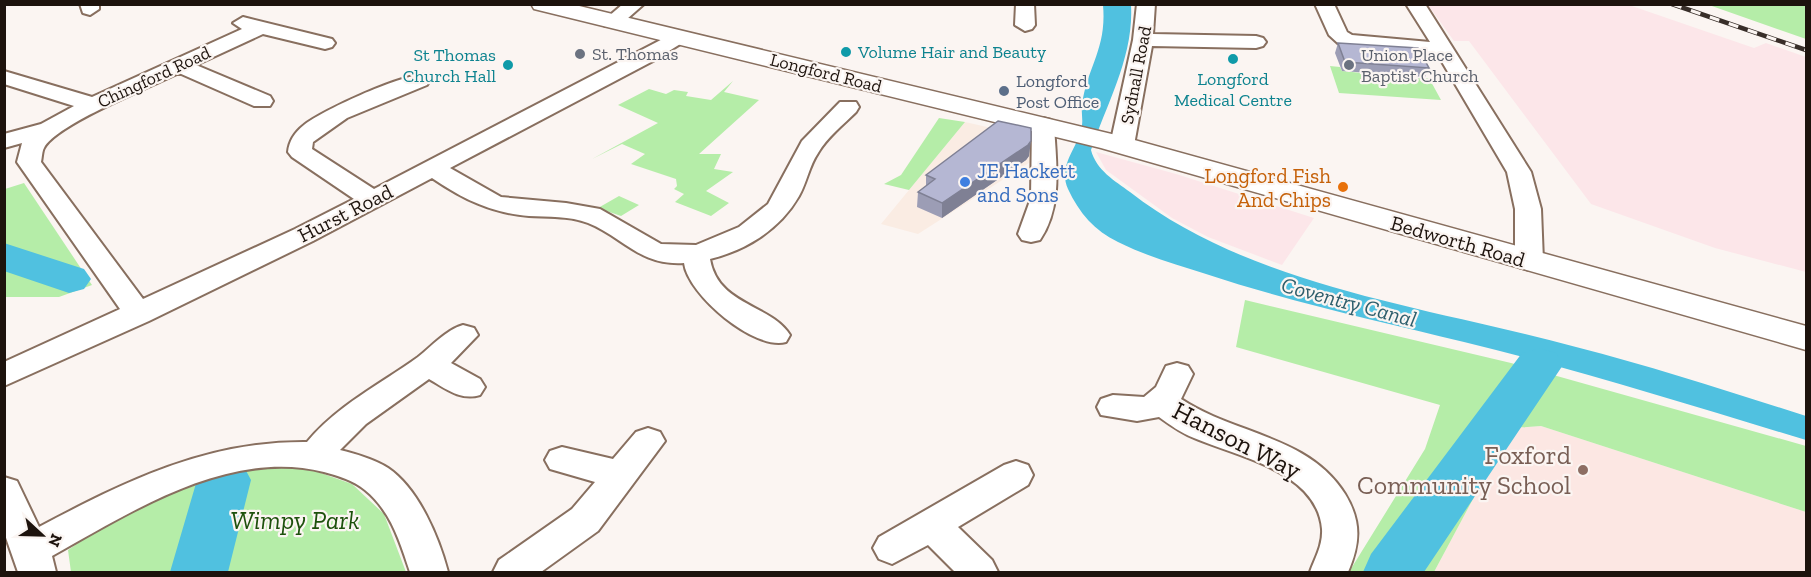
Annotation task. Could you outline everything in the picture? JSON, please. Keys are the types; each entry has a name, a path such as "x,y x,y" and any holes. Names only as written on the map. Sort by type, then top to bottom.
{"main road":[{"name":"Longford Road","path":"542,4 1116,143"},
{"name":"Bedworth Road","path":"1116,143 1806,338"}],"street":[{"path":"612,22 635,4"},
{"path":"1025,4 1025,25"},
{"name":"Sydnall Road","path":"1116,143 1143,40 1146,4"},
{"path":"1324,4 1339,35 1347,41 1445,49"},
{"path":"1414,4 1445,49 1519,172 1528,209 1528,261"},
{"name":"Chingford Road","path":"4,141 49,129 93,105 179,66 249,25 326,43"},
{"name":"Hurst Road","path":"4,375 139,314 304,235 646,57 678,37"},
{"path":"1143,40 1256,42"},
{"path":"179,66 271,97 240,111"},
{"path":"4,77 93,105"},
{"path":"372,199 300,152 301,140 313,127 336,115 419,80"},
{"path":"433,168 490,202 524,208 572,210 593,215 611,223 646,249 664,254 696,254 742,237 777,210 809,147 848,107"},
{"path":"1031,234 1044,198 1050,126"},
{"name":"Chingford Road","path":"49,129 32,146 29,162 139,314"},
{"path":"696,254 696,265 706,286 719,298 775,335"},
{"path":"315,456 334,432 353,416 448,351 463,335"},
{"path":"428,365 469,387"},
{"name":"Hanson Way","path":"1113,407 1146,409 1170,388 1198,426 1276,454 1305,471 1326,492 1339,518 1342,540 1337,560 1329,573"},
{"path":"512,573 585,520 648,441"},
{"path":"4,491 34,561 127,499 200,470 248,458 278,454 315,456 334,460 378,480 394,497 412,527 429,573"},
{"path":"562,460 621,475"},
{"path":"892,548 933,526 1016,475"},
{"path":"933,526 979,573"}],"shaded area":[{"path":"1428,5 1629,5 1754,48 1766,43 1806,57 1806,272 1715,248 1591,204 1469,41 1454,41"},
{"path":"965,122 1036,138 1041,145 1030,158 1032,161 918,234 881,224"},
{"path":"1096,152 1176,174 1314,218 1282,265 1208,237 1172,218 1106,170"},
{"name":"Foxford Community School","path":"1541,426 1806,512 1806,572 1434,572 1511,428"}],"green space":[{"path":"1709,5 1806,5 1806,39"},
{"path":"1330,66 1340,67 1342,71 1372,74 1402,66 1409,78 1429,78 1441,100 1339,93"},
{"path":"733,81 724,92 759,100 699,154 721,154 714,169 733,172 706,191 729,203 711,216 675,202 684,194 674,189 677,186 676,179 631,164 645,154 622,144 592,159 658,123 618,105 649,89 666,94 674,90 688,92 686,96 711,100"},
{"path":"939,118 965,122 909,190 884,184 901,175"},
{"path":"24,183 92,285 59,297 5,297 5,189"},
{"path":"619,196 639,205 621,216 598,208"},
{"path":"1245,300 1511,363 1806,446 1806,512 1541,426 1511,428 1434,572 1349,572 1425,449 1440,405 1236,347"},
{"name":"Wimpy Park","path":"301,466 352,484 384,514 406,572 71,572 68,550 87,537 84,530 154,498 242,471"}],"water":[{"name":"Coventry Canal","path":"1103,5 1131,5 1131,24 1124,61 1091,150 1093,157 1107,174 1178,224 1230,251 1344,290 1605,355 1806,416 1806,440 1550,364 1335,311 1238,284 1162,260 1110,238 1095,227 1083,213 1072,198 1065,180 1067,164 1080,133 1085,92 1102,34"}],"building":[{"path":"1338,43 1418,48 1429,68 1345,62"},
{"path":"998,121 1031,128 1031,141 942,203 918,192 935,179 926,175"}],"waterway":[{"path":"4,256 69,279"},
{"path":"1392,572 1539,365"},
{"path":"199,572 224,480"}],"railway":[{"path":"1672,4 1806,50"}],"place":[{"name":"Volume Hair and Beauty","path":"846,52"},
{"name":"St. Thomas","path":"580,54"},
{"name":"Longford Medical Centre","path":"1233,59"},
{"name":"St Thomas Church Hall","path":"508,65"},
{"name":"Union Place Baptist Church","path":"1349,65"},
{"name":"Longford Post Office","path":"1004,91"},
{"name":"JE Hackett and Sons","path":"965,182"},
{"name":"Longford Fish And Chips","path":"1343,187"},
{"name":"Foxford Community School","path":"1583,470"}]}
